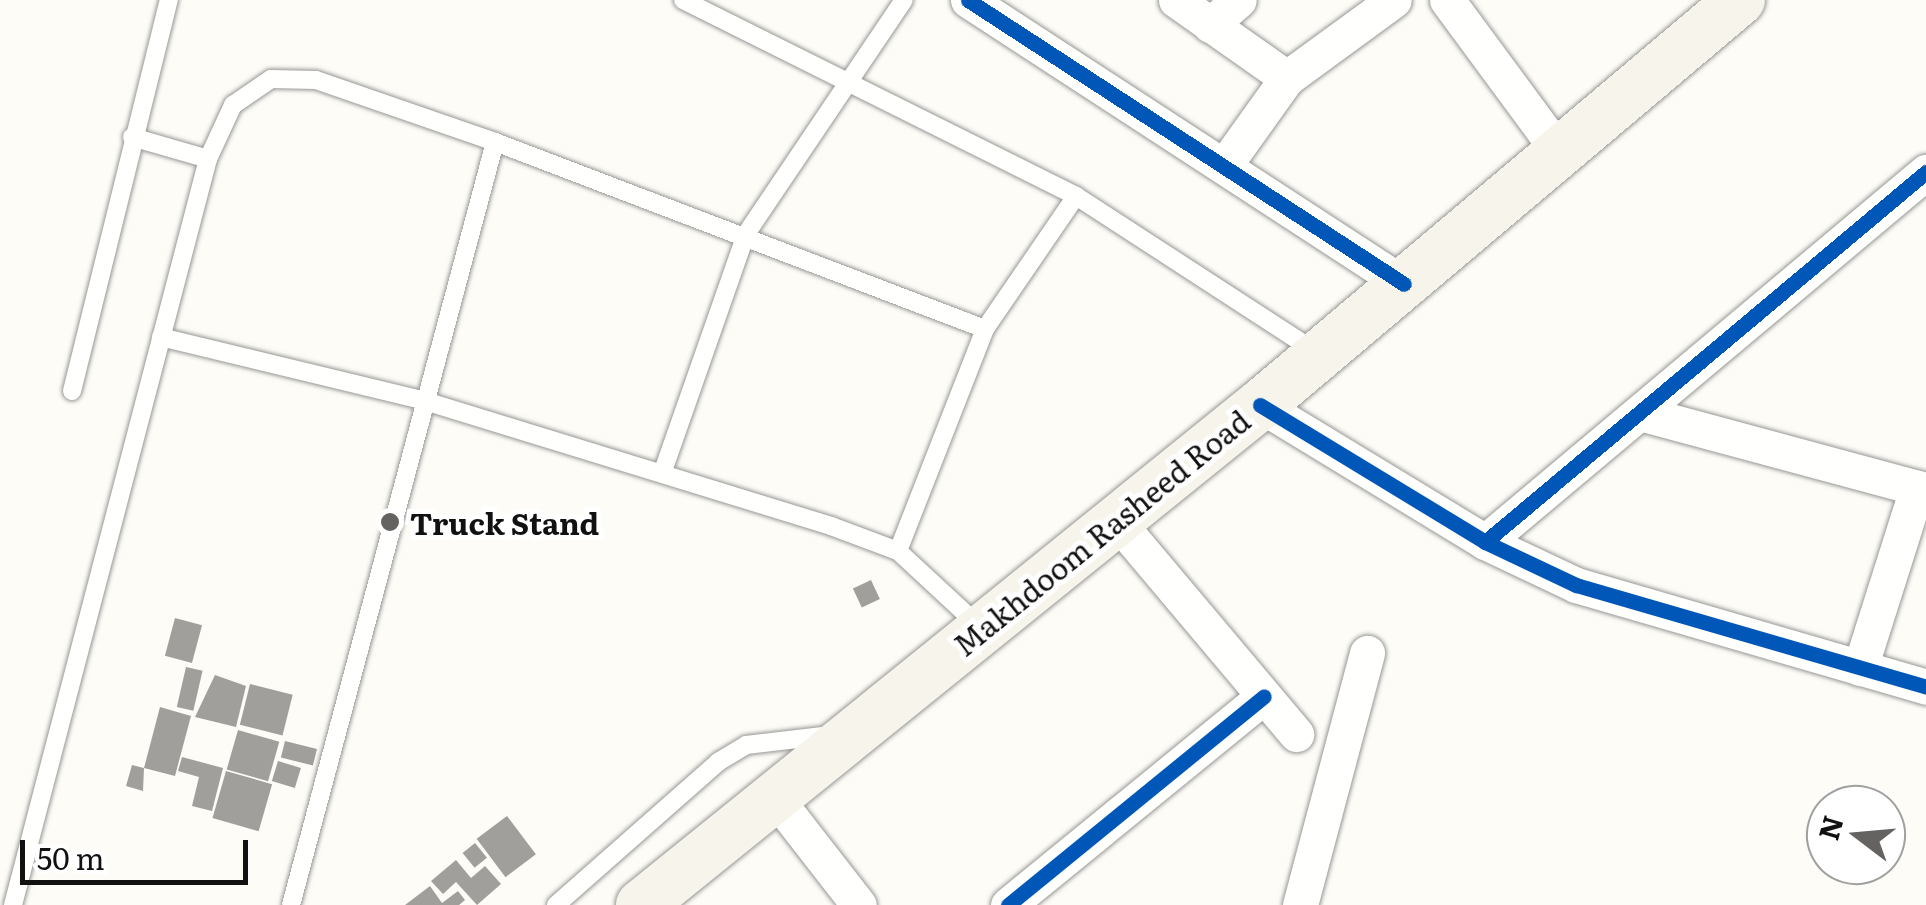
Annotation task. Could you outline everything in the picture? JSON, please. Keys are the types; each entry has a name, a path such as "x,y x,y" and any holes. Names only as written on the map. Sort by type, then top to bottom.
{"main road":[{"name":"Makhdoom Rasheed Road","path":"640,905 1260,406 1737,1"}],"street":[{"path":"968,0 1404,284"},
{"path":"1176,0 1288,78"},
{"path":"1210,25 1239,0"},
{"path":"1224,166 1288,78 1394,0"},
{"path":"1446,0 1559,152"},
{"path":"1485,542 1926,172"},
{"path":"1260,406 1485,542 1576,585 1926,687"},
{"path":"1640,413 1921,489 1860,668"},
{"path":"1116,520 1296,734"},
{"path":"1300,905 1367,653"},
{"path":"1008,905 1264,696"},
{"path":"774,796 859,905"}],"lane":[{"path":"72,390 169,0"},
{"path":"683,0 849,77 1076,196 1321,355"},
{"path":"663,472 746,234 904,0"},
{"path":"13,905 208,158 233,104 250,88 294,78 495,142 746,234 984,329"},
{"path":"132,137 208,158"},
{"path":"291,905 495,142"},
{"path":"898,551 984,329 1076,196"},
{"path":"162,337 426,402 663,472 898,551 980,628"},
{"path":"556,905 718,762 746,745 850,734"}],"building":[{"path":"871,580 880,599 862,607 853,588"},
{"path":"175,618 202,625 192,663 165,656"},
{"path":"186,667 203,671 193,711 177,707"},
{"path":"215,675 246,686 236,727 195,717"},
{"path":"250,684 293,695 283,735 240,725"},
{"path":"160,707 191,716 175,776 144,768"},
{"path":"238,730 279,742 268,781 227,769"},
{"path":"285,741 317,749 313,765 281,757"},
{"path":"182,757 223,768 212,811 192,806 199,777 178,771"},
{"path":"278,761 301,768 295,788 272,781"},
{"path":"132,765 144,768 143,791 126,786"},
{"path":"226,771 272,784 259,831 212,818"},
{"path":"507,816 536,854 506,877 477,839"},
{"path":"475,843 487,858 475,868 463,853"},
{"path":"456,860 471,878 485,866 501,884 477,905 456,882 443,894 431,881"},
{"path":"430,886 442,903 458,891 465,900 459,905 405,905"}],"cycle path":[{"path":"968,0 1404,284"},
{"path":"1485,542 1926,172"},
{"path":"1260,405 1485,542 1576,585 1926,687"},
{"path":"1008,905 1264,696"}],"place":[{"name":"Truck Stand","path":"390,522"}]}
